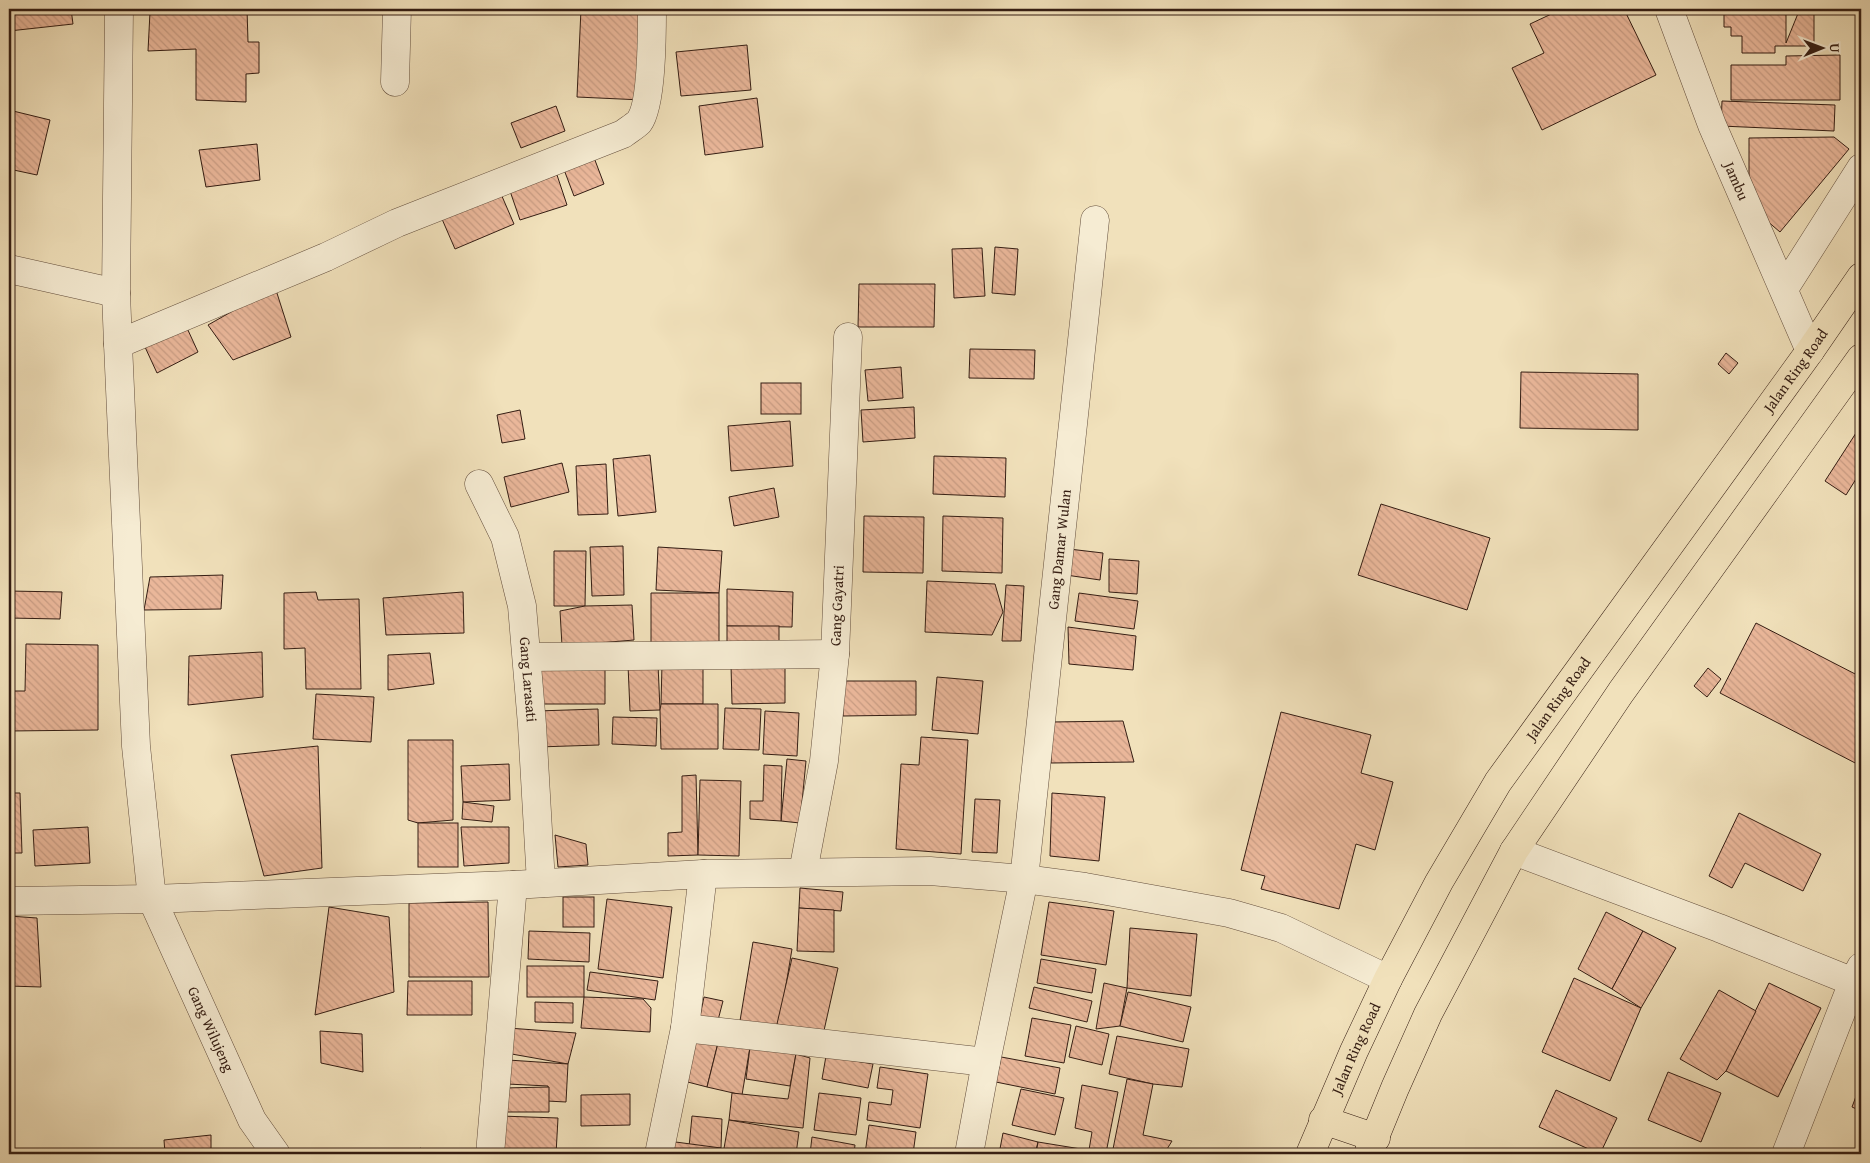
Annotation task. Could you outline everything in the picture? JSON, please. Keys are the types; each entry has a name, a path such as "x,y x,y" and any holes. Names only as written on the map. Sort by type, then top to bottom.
{"highway":[{"name":"Jalan Ring Road","path":"1310,1154 1323,1120 1388,979 1440,882 1498,782 1810,351 1861,277"},
{"path":"1323,1120 1372,1146 1428,1014 1514,851 1626,684 1861,358"}],"street":[{"name":"Gang Wilujeng","path":"119,9 116,293 136,746 152,899 252,1120 276,1154"},
{"path":"395,82 397,9"},
{"path":"118,344 326,257 397,223 623,134 639,121 646,103 652,9"},
{"name":"Jambu","path":"1669,9 1712,125 1810,351"},
{"path":"1784,289 1861,168"},
{"name":"Gang Damar Wulan","path":"969,1154 1024,879 1095,220"},
{"path":"9,269 116,293"},
{"name":"Gang Gayatri","path":"803,872 824,761 835,654 848,337"},
{"name":"Gang Larasati","path":"479,484 505,537 522,606 538,803 541,883"},
{"path":"527,657 835,654"},
{"path":"1514,851 1859,978 1786,1154"},
{"path":"9,901 152,899 514,885 703,874 930,871 1024,879 1084,887 1228,913 1281,928 1388,979"},
{"path":"659,1154 685,1028 703,874"},
{"path":"490,1154 514,885"},
{"path":"685,1028 986,1062"}],"building":[{"path":"9,9 71,9 73,24 9,31"},
{"path":"247,9 248,42 259,42 259,73 246,74 246,102 196,100 196,49 148,51 150,12"},
{"path":"581,9 647,9 642,100 577,97"},
{"path":"670,9 740,9 740,10 670,13"},
{"path":"1562,9 1624,9 1656,75 1542,130 1512,68 1544,53 1530,24"},
{"path":"1799,11 1814,11 1814,46 1775,46 1775,53 1742,53 1742,36 1731,36 1731,27 1724,27 1724,12 1786,12 1786,43"},
{"path":"747,45 751,90 681,96 676,52"},
{"path":"1840,55 1840,100 1731,100 1731,65 1786,65 1786,56"},
{"path":"757,98 763,147 705,155 699,106"},
{"path":"1722,101 1835,105 1834,131 1721,126"},
{"path":"556,106 565,131 521,148 511,123"},
{"path":"9,110 50,120 37,175 9,169"},
{"path":"1834,137 1849,149 1780,232 1766,220 1749,178 1749,138"},
{"path":"257,144 260,180 206,187 199,150"},
{"path":"593,155 604,184 574,196 563,167"},
{"path":"557,175 567,205 520,220 510,191"},
{"path":"501,194 514,224 455,249 442,219"},
{"path":"995,247 1018,249 1015,295 992,293"},
{"path":"982,248 985,296 954,298 952,249"},
{"path":"859,284 935,284 934,327 858,327"},
{"path":"275,287 291,337 233,360 208,325"},
{"path":"187,328 198,352 157,373 145,347"},
{"path":"970,349 1035,350 1034,379 969,378"},
{"path":"1726,353 1738,363 1729,374 1718,364"},
{"path":"901,367 903,398 868,401 865,370"},
{"path":"1521,372 1638,374 1638,430 1520,428"},
{"path":"761,383 801,383 801,414 761,414"},
{"path":"914,407 915,438 863,442 861,410"},
{"path":"520,410 525,439 502,443 497,415"},
{"path":"790,421 793,466 731,471 728,426"},
{"path":"1856,433 1861,436 1861,471 1846,495 1825,481"},
{"path":"650,455 656,512 618,516 613,459"},
{"path":"934,456 1006,458 1005,497 933,494"},
{"path":"562,463 569,492 511,507 504,477"},
{"path":"606,464 608,514 578,515 576,466"},
{"path":"774,488 779,517 734,526 729,497"},
{"path":"1381,504 1490,538 1467,610 1358,575"},
{"path":"864,516 924,517 923,573 863,572"},
{"path":"943,516 1003,518 1002,573 942,571"},
{"path":"623,546 624,595 592,596 590,547"},
{"path":"658,547 722,551 719,593 656,590"},
{"path":"1069,549 1103,553 1100,580 1066,575"},
{"path":"554,551 586,551 585,606 554,606"},
{"path":"1109,559 1139,561 1137,594 1109,592"},
{"path":"223,575 221,609 144,610 150,577"},
{"path":"927,581 995,584 1003,612 992,635 925,632"},
{"path":"1006,585 1024,586 1021,641 1002,641"},
{"path":"727,589 793,592 792,627 727,626"},
{"path":"9,591 62,592 60,619 9,618"},
{"path":"316,592 318,600 359,599 361,689 306,689 305,648 284,649 284,593"},
{"path":"463,592 464,633 386,635 383,598"},
{"path":"651,593 719,593 719,648 651,647"},
{"path":"1079,593 1138,601 1134,629 1075,621"},
{"path":"632,605 634,640 562,646 560,611 585,606"},
{"path":"1756,623 1861,677 1861,766 1720,693"},
{"path":"727,626 779,626 779,649 727,649"},
{"path":"1068,627 1136,636 1133,670 1069,664"},
{"path":"26,644 98,645 98,730 9,731 9,691 25,691"},
{"path":"262,652 263,697 188,705 189,656"},
{"path":"430,653 434,684 388,690 388,655"},
{"path":"605,662 605,704 540,704 540,663"},
{"path":"658,664 660,710 630,711 628,665"},
{"path":"662,664 703,665 703,704 661,704"},
{"path":"785,664 785,703 732,704 731,665"},
{"path":"1708,668 1721,679 1707,697 1694,686"},
{"path":"937,677 983,681 978,734 932,730"},
{"path":"843,681 916,681 916,715 843,716"},
{"path":"316,694 374,697 371,742 313,739"},
{"path":"661,704 718,704 718,749 661,749"},
{"path":"725,708 761,709 759,750 723,749"},
{"path":"598,709 599,745 538,747 537,711"},
{"path":"765,711 799,713 797,756 763,754"},
{"path":"1281,712 1371,735 1361,773 1393,782 1375,850 1356,844 1339,909 1261,889 1265,876 1241,870"},
{"path":"613,717 657,718 656,746 612,744"},
{"path":"1123,721 1134,762 1051,763 1051,722"},
{"path":"921,737 968,740 961,854 896,849 901,764 919,765"},
{"path":"408,740 453,740 453,820 418,823 408,820"},
{"path":"318,746 322,868 264,876 231,755"},
{"path":"787,759 806,761 800,823 781,821"},
{"path":"509,764 510,800 463,802 461,766"},
{"path":"764,765 782,766 781,821 750,819 750,801 763,801"},
{"path":"696,775 698,855 668,856 668,833 682,832 682,776"},
{"path":"700,780 741,781 739,856 698,855"},
{"path":"9,793 20,793 22,853 9,853"},
{"path":"1052,793 1105,797 1099,861 1050,856"},
{"path":"975,799 1000,800 997,853 972,852"},
{"path":"463,802 494,806 492,822 462,819"},
{"path":"1739,813 1821,854 1803,891 1745,863 1732,888 1709,876"},
{"path":"418,823 458,823 458,867 418,867"},
{"path":"88,827 90,863 35,866 33,830"},
{"path":"461,827 509,827 509,863 464,866"},
{"path":"555,835 586,844 588,865 558,867"},
{"path":"800,888 843,892 841,911 799,908"},
{"path":"563,897 594,897 594,927 563,927"},
{"path":"607,899 672,907 663,978 598,969"},
{"path":"488,902 489,977 409,977 409,903"},
{"path":"1049,902 1114,911 1106,965 1041,955"},
{"path":"329,907 389,917 394,992 315,1015"},
{"path":"799,908 834,910 834,952 797,951"},
{"path":"1606,912 1643,931 1612,989 1578,969"},
{"path":"9,916 37,918 41,987 9,986"},
{"path":"1130,928 1197,934 1191,996 1127,988"},
{"path":"529,931 590,933 589,962 528,959"},
{"path":"1643,931 1676,948 1641,1008 1612,989"},
{"path":"753,942 792,949 778,1033 739,1027"},
{"path":"792,958 838,968 823,1035 777,1024"},
{"path":"1041,959 1096,969 1092,993 1037,983"},
{"path":"527,966 584,966 584,997 527,997"},
{"path":"590,972 658,981 655,1000 587,990"},
{"path":"1574,978 1641,1008 1610,1081 1542,1052"},
{"path":"408,981 472,981 472,1015 407,1015"},
{"path":"1104,983 1127,988 1120,1026 1096,1029"},
{"path":"1769,983 1821,1008 1778,1097 1726,1071"},
{"path":"1034,987 1092,1001 1087,1022 1029,1008"},
{"path":"1719,990 1756,1011 1726,1071 1717,1080 1680,1059"},
{"path":"1128,992 1191,1007 1183,1042 1120,1026"},
{"path":"584,997 643,999 651,1008 650,1032 581,1028"},
{"path":"704,997 723,1001 717,1024 699,1021"},
{"path":"535,1002 573,1003 573,1023 535,1022"},
{"path":"1032,1018 1071,1025 1064,1063 1025,1056"},
{"path":"1076,1026 1109,1034 1102,1065 1069,1057"},
{"path":"508,1028 576,1033 568,1064 506,1053"},
{"path":"320,1031 362,1034 363,1072 321,1063"},
{"path":"693,1033 719,1039 707,1087 680,1080"},
{"path":"1117,1036 1189,1049 1182,1087 1153,1084 1109,1074"},
{"path":"719,1039 750,1047 742,1095 707,1087"},
{"path":"750,1047 796,1054 790,1086 746,1079"},
{"path":"796,1054 810,1058 803,1128 729,1120 732,1093 788,1099"},
{"path":"826,1056 873,1064 868,1088 822,1079"},
{"path":"996,1056 1060,1068 1055,1094 991,1081"},
{"path":"508,1060 568,1064 566,1102 547,1101 548,1086 507,1084"},
{"path":"880,1067 928,1074 920,1128 867,1120 869,1102 891,1105 893,1090 877,1088"},
{"path":"1668,1072 1721,1093 1701,1142 1648,1120"},
{"path":"1127,1079 1153,1084 1143,1135 1172,1141 1164,1154 1112,1154"},
{"path":"1861,1083 1861,1111 1852,1107"},
{"path":"1082,1085 1118,1092 1106,1153 1089,1150 1092,1132 1075,1128"},
{"path":"549,1087 549,1112 502,1112 503,1088"},
{"path":"1021,1089 1064,1098 1055,1135 1012,1125"},
{"path":"1556,1090 1617,1118 1600,1154 1539,1127"},
{"path":"819,1093 861,1098 856,1135 814,1130"},
{"path":"630,1094 630,1125 581,1126 581,1095"},
{"path":"500,1116 558,1118 556,1154 499,1154"},
{"path":"692,1116 722,1119 721,1148 689,1147"},
{"path":"729,1120 799,1132 796,1154 723,1154"},
{"path":"869,1125 916,1132 913,1154 865,1154"},
{"path":"1003,1133 1038,1142 1035,1154 999,1154"},
{"path":"211,1135 211,1154 165,1154 164,1140"},
{"path":"812,1137 855,1145 854,1154 810,1154"},
{"path":"668,1141 721,1148 720,1154 666,1154"},
{"path":"1038,1142 1081,1149 1080,1154 1036,1154"},
{"path":"420,1148 433,1154 417,1154"}]}
